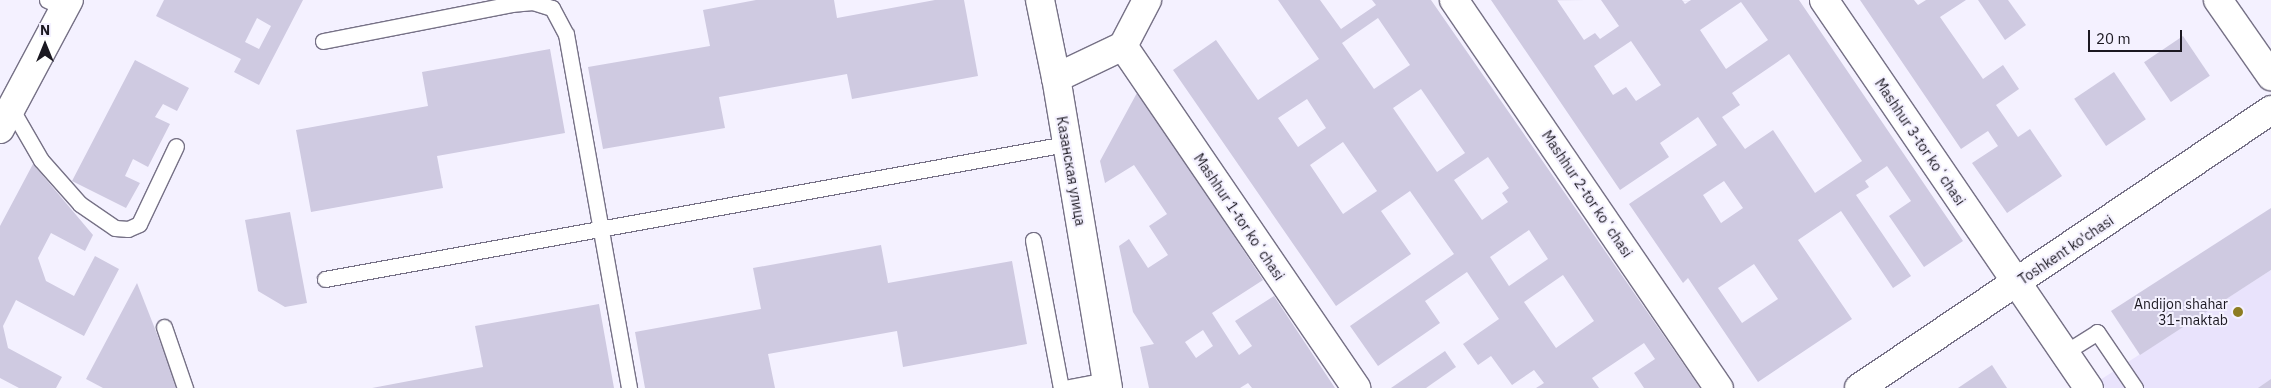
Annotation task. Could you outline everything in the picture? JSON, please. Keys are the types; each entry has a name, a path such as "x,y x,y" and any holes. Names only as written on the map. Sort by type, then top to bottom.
{"street":[{"name":"Казанская улица","path":"1040,0 1056,78 1107,384"},
{"path":"1056,78 1123,46 1147,0"},
{"name":"Mashhur 2-tor koʻchasi","path":"1454,0 1719,388"},
{"name":"Mashhur 3-tor koʻchasi","path":"1824,0 2089,388"},
{"path":"2218,0 2271,76"},
{"path":"6,118 60,3"},
{"name":"Mashhur 1-tor koʻchasi","path":"1123,46 1356,388"},
{"name":"Toshkent ko'chasi","path":"1860,388 2017,284 2271,110"}],"lane":[{"path":"323,41 511,4 533,2 552,8 566,34 629,388"},
{"path":"6,118 80,204 115,228 128,229 139,224 176,146"},
{"path":"325,280 600,226 1066,144"},
{"path":"1032,240 1063,388 1107,384"},
{"path":"164,328 186,388"},
{"path":"2064,352 2097,332 2136,388"}],"shaded area":[{"name":"Andijon shahar 31-maktab","path":"2271,270 2271,388 2105,388 2100,380"}],"building":[{"path":"164,0 303,0 259,85 234,72 241,59 156,16","holes":["257,18 271,26 259,49 245,42"]},
{"path":"756,0 834,0 837,18 935,0 964,0 978,76 852,99 847,74 719,97 725,128 603,149 588,67 710,46 703,10"},
{"path":"1278,0 1320,0 1341,29 1376,5 1372,0 1431,0 1700,388 1644,388 1634,373 1655,359 1644,343 1592,378 1599,388 1536,388 1544,383 1534,370 1512,385 1491,356 1478,365 1463,344 1499,319 1467,272 1425,301 1440,323 1378,366 1350,326 1454,254 1410,191 1381,211 1411,254 1336,306 1173,70 1216,40 1258,100 1319,59","holes":["1378,18 1410,65 1374,89 1342,43","1421,89 1465,153 1437,172 1393,108","1307,99 1326,128 1298,147 1278,118","1343,142 1377,191 1343,214 1310,165","1488,157 1509,188 1502,193 1508,202 1482,220 1454,180","1529,230 1548,259 1509,286 1490,257","1563,275 1594,321 1556,348 1524,302"]},
{"path":"1491,0 1557,0 1584,40 1595,33 1600,39 1619,26 1601,0 1682,0 1685,4 1691,0 1799,0 1963,241 1924,267 1889,216 1911,201 1887,166 1865,181 1869,187 1856,195 1911,276 1893,288 1841,211 1798,240 1852,319 1758,382 1688,278 1683,283 1629,204 1717,145 1698,117 1660,143 1669,157 1620,190","holes":["1741,2 1768,40 1726,69 1700,30","1631,41 1661,85 1636,101 1626,87 1613,95 1594,66","1789,54 1862,161 1815,193 1773,130 1745,149 1722,117 1740,105 1732,93","1724,181 1743,208 1721,223 1703,195","1754,264 1778,299 1742,323 1718,288"]},
{"path":"1860,0 1914,0 1918,5 1926,0 1966,0 1940,17 1983,79 2003,65 2019,89 1996,105 2018,137 2030,129 2062,176 2007,213 1972,163 1998,146 1988,131 1961,149"},
{"path":"1978,0 2008,0 2026,25 2005,40"},
{"path":"2183,36 2210,76 2171,102 2144,62"},
{"path":"550,49 565,133 437,156 443,188 311,212 296,130 428,106 422,72"},
{"path":"135,60 189,88 177,111 163,104 155,117 170,124 148,167 133,159 125,176 140,183 126,208 72,181"},
{"path":"2114,72 2146,119 2106,146 2074,99"},
{"path":"1138,91 1263,280 1212,313 1239,355 1252,346 1235,321 1274,296 1335,388 1252,388 1248,383 1240,388 1149,388 1140,347 1154,344 1133,312 1119,246 1129,239 1148,268 1168,255 1149,226 1167,214 1134,165 1105,183 1100,161","holes":["1203,330 1213,346 1196,358 1185,342"]},
{"path":"33,164 93,235 85,251 51,233 38,258 46,281 74,296 95,256 119,269 84,336 16,300 3,326 8,348 62,377 56,388 19,388 0,378 0,226"},
{"path":"2271,208 2271,270 2140,355 2111,311"},
{"path":"290,212 307,303 285,307 258,291 245,220"},
{"path":"881,245 888,283 1012,261 1027,344 903,367 897,331 768,354 775,388 645,388 635,332 761,309 753,268"},
{"path":"137,283 177,385 176,388 103,388 86,379"},
{"path":"599,304 614,388 372,388 483,367 475,326"},
{"path":"1445,351 1456,367 1426,388 1391,388"},
{"path":"1992,365 2007,388 1958,388"},
{"path":"2271,379 2271,388 2258,388"}],"place":[{"name":"Andijon shahar 31-maktab","path":"2238,312"}]}
